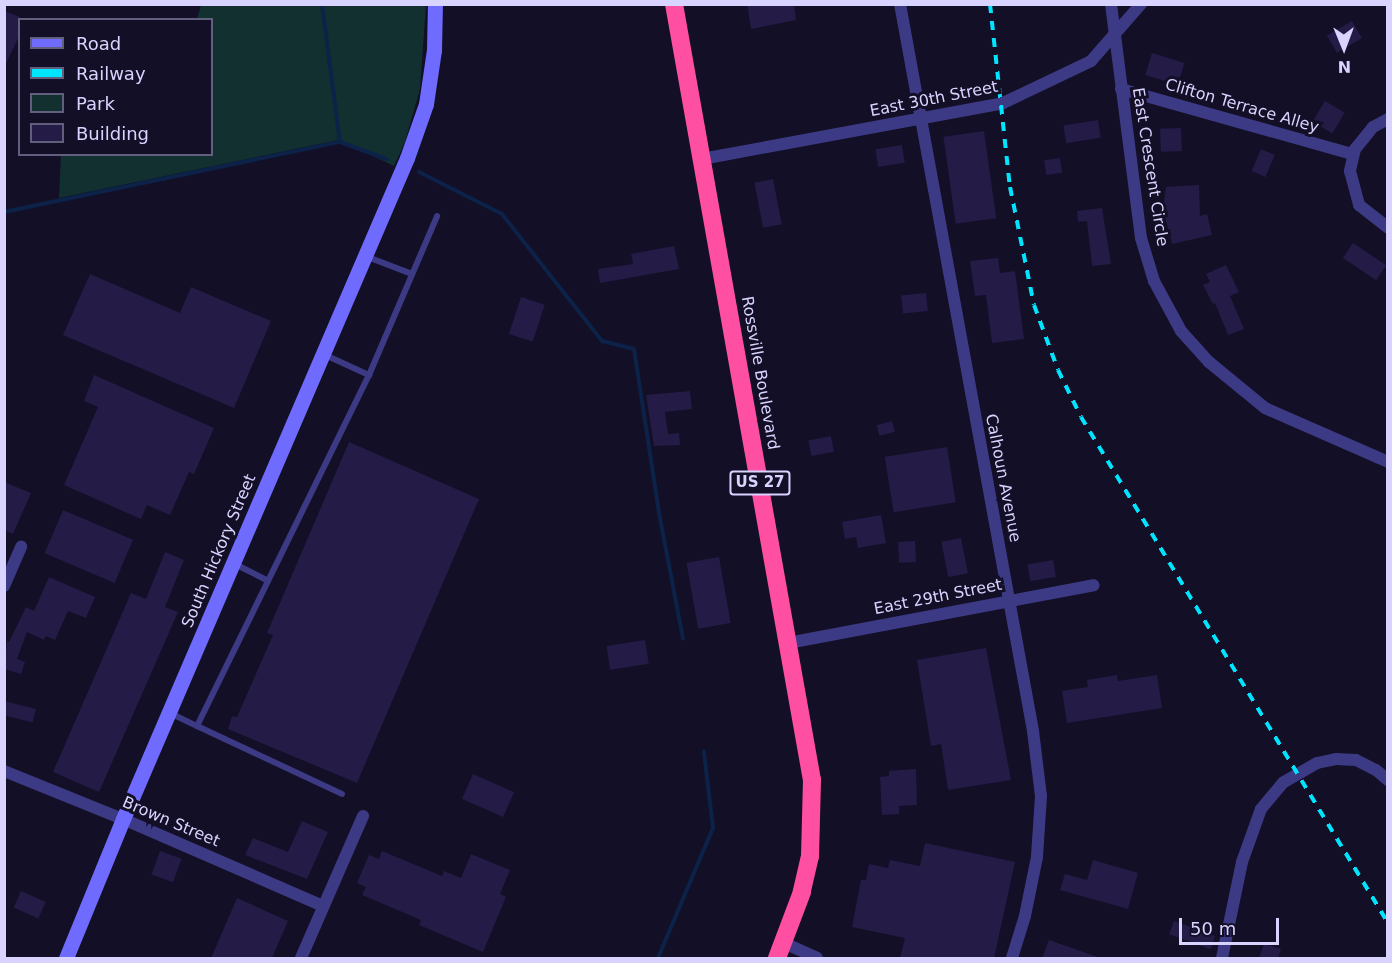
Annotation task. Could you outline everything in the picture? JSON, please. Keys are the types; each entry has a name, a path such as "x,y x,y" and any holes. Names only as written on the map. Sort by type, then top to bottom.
{"highway":[{"name":"Rossville Boulevard","path":"674,4 812,780 810,856 802,892 780,951"}],"street":[{"name":"South Hickory Street","path":"66,958 123,819 407,158 426,104 434,50 435,4"},
{"name":"Calhoun Avenue","path":"900,4 919,120 1010,600 1033,731 1041,796 1037,857 1012,958"},
{"name":"East Crescent Circle","path":"1111,4 1141,238 1154,281 1181,331 1209,362 1265,408 1388,462"},
{"name":"East 30th Street","path":"702,159 919,120 1012,99 1091,61 1141,4"},
{"name":"Clifton Terrace Alley","path":"1121,89 1353,154"},
{"path":"1388,119 1373,128 1353,154 1350,171 1359,205 1388,228"},
{"path":"4,586 21,547"},
{"name":"East 29th Street","path":"788,643 1094,585"},
{"path":"1222,958 1242,862 1261,809 1284,782 1317,763 1336,759 1356,760 1376,770 1388,780"},
{"name":"Brown Street","path":"4,771 123,819 323,906"},
{"path":"301,958 363,816"},
{"path":"780,951 817,958"}],"lane":[{"path":"197,726 369,375 437,216"},
{"path":"365,256 412,274"},
{"path":"323,354 369,375"},
{"path":"233,562 267,580"},
{"path":"170,713 342,794"}],"green space":[{"path":"201,5 426,5 420,89 405,142 394,166 339,140 59,198 61,156 213,156 213,18 197,18"}],"building":[{"path":"747,4 794,4 796,20 751,29"},
{"path":"4,11 20,18 18,18 18,38 4,68"},
{"path":"1352,21 1362,38 1337,53 1327,36"},
{"path":"1152,53 1185,63 1178,85 1145,75"},
{"path":"1325,101 1345,113 1332,133 1313,122"},
{"path":"1098,120 1101,138 1066,143 1063,125"},
{"path":"1181,128 1182,151 1161,152 1160,129"},
{"path":"984,131 996,218 956,224 943,137"},
{"path":"902,145 905,163 878,167 875,149"},
{"path":"1261,149 1275,155 1265,177 1252,171"},
{"path":"1060,158 1062,173 1046,175 1044,160"},
{"path":"773,179 782,224 763,228 754,183"},
{"path":"1199,185 1200,216 1207,214 1212,235 1172,244 1163,209 1166,187"},
{"path":"1102,208 1111,264 1092,266 1087,221 1078,222 1077,211"},
{"path":"1353,243 1386,265 1376,280 1343,258"},
{"path":"674,246 679,269 600,283 598,269 633,264 631,254"},
{"path":"998,258 1000,273 1015,271 1024,339 992,343 986,295 975,296 970,261"},
{"path":"1226,265 1239,292 1230,296 1244,329 1228,335 1215,303 1213,304 1203,285 1210,282 1206,274"},
{"path":"90,274 180,313 191,287 271,321 234,408 63,335"},
{"path":"926,293 928,311 903,314 901,296"},
{"path":"521,297 545,305 533,342 509,334"},
{"path":"94,375 214,428 194,474 189,472 170,515 147,505 141,519 64,485 98,407 84,401"},
{"path":"690,391 692,409 665,412 668,434 679,433 680,445 654,446 646,395"},
{"path":"892,421 895,432 879,436 877,425"},
{"path":"831,436 834,452 811,456 808,440"},
{"path":"349,442 479,499 357,783 228,729 232,716 237,717 273,635 267,633"},
{"path":"947,447 956,502 894,512 885,457"},
{"path":"4,482 31,493 13,534 4,530"},
{"path":"63,510 133,540 115,583 45,553"},
{"path":"881,515 886,543 858,548 856,537 845,539 842,522"},
{"path":"961,538 968,573 948,577 941,542"},
{"path":"915,541 916,562 899,563 898,542"},
{"path":"165,552 184,560 165,607 178,612 99,792 53,772 131,593 146,599"},
{"path":"719,557 731,623 698,629 687,563"},
{"path":"1053,560 1056,577 1030,581 1027,565"},
{"path":"49,577 95,597 86,618 68,611 55,640 46,636 44,640 27,632 17,659 25,662 21,674 4,669 7,641 9,642 26,607 34,611"},
{"path":"645,640 649,664 610,670 606,646"},
{"path":"986,648 1011,780 948,790 941,744 931,746 917,660"},
{"path":"1117,675 1118,681 1157,675 1162,708 1067,723 1062,691 1088,687 1087,680"},
{"path":"4,701 36,709 33,723 4,715"},
{"path":"916,769 917,805 899,806 899,814 882,815 880,777 889,776 889,771"},
{"path":"473,774 514,792 503,817 462,799"},
{"path":"302,821 328,832 307,879 245,855 253,838 288,852"},
{"path":"925,843 1015,862 994,958 900,958 905,938 852,927 861,880 866,880 869,864 888,868 890,860 920,866"},
{"path":"160,851 182,859 173,882 151,874"},
{"path":"382,851 442,876 444,871 461,878 471,854 510,870 500,894 506,897 483,952 419,925 421,920 362,895 366,887 357,883 369,855 379,859"},
{"path":"1093,860 1138,873 1128,909 1060,890 1065,874 1087,880"},
{"path":"21,891 46,902 38,918 14,907"},
{"path":"237,898 288,921 272,958 211,958"},
{"path":"1174,921 1215,936 1211,949 1169,934"},
{"path":"1049,940 1098,957 1098,958 1042,958"},
{"path":"1264,944 1281,949 1278,958 1259,958"}],"waterway":[{"path":"322,4 340,142"},
{"path":"4,212 340,142 387,159"},
{"path":"419,172 502,214 602,341 634,349 659,513 683,639"},
{"path":"658,958 713,828 704,752"}],"railway":[{"path":"990,4 1010,187 1034,305 1058,370 1081,417 1388,923"}]}
